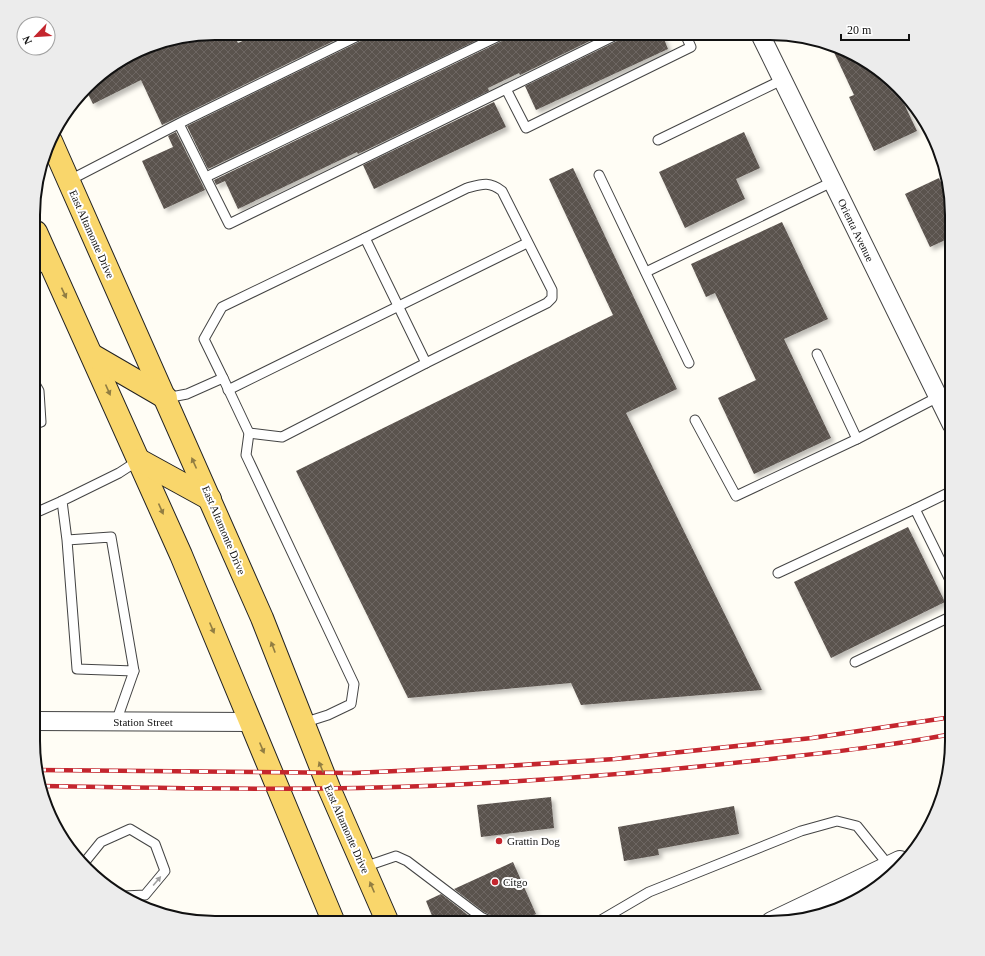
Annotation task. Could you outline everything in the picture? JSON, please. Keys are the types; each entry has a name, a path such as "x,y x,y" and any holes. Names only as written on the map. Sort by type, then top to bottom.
{"main road":[{"name":"East Altamonte Drive","path":"53,149 58,170 166,398 262,618 328,788 385,916"},
{"path":"40,251 43,266 92,355 184,562 252,722 331,916"},
{"path":"92,355 166,398"},
{"path":"139,460 210,499"}],"street":[{"name":"Orienta Avenue","path":"763,40 945,410"},
{"name":"Station Street","path":"40,721 252,722"},
{"path":"788,915 895,864"}],"lane":[{"path":"58,170 179,124 350,40"},
{"path":"206,177 491,40"},
{"path":"179,124 229,224 606,40"},
{"path":"506,89 526,128 691,47 687,40"},
{"path":"658,140 782,80"},
{"path":"599,175 689,363"},
{"path":"646,272 832,182"},
{"path":"249,433 282,437 547,303 552,298 552,290 502,191 494,185 481,184 467,188 222,307 204,339 249,433 246,455 354,684 351,704 328,715 303,724"},
{"path":"365,238 426,363"},
{"path":"228,390 398,305 527,243"},
{"path":"817,354 856,439"},
{"path":"166,398 187,394 223,378"},
{"path":"695,420 736,496 856,439 938,396"},
{"path":"40,406 40,422"},
{"path":"40,511 120,473 139,460"},
{"path":"778,573 945,494"},
{"path":"62,501 67,540 77,669 134,671"},
{"path":"915,509 945,570"},
{"path":"67,540 111,537 134,671 116,722"},
{"path":"855,662 945,619"},
{"path":"608,916 648,892 800,831 837,821 857,826 895,864"},
{"path":"86,860 101,842 130,829 155,844 165,871 145,895 133,896"},
{"path":"364,866 396,856 407,861 480,916"}],"building":[{"path":"204,40 236,40 238,43 245,40 336,40 162,125 141,80 93,104 88,94 109,76 128,63 148,53 181,43"},
{"path":"363,40 477,40 208,169 187,126"},
{"path":"504,40 592,40 520,75 519,73 488,88 489,91 358,154 357,152 238,209 225,181 216,185 214,180"},
{"path":"619,40 664,40 668,49 536,110 525,86"},
{"path":"834,52 857,63 894,91 903,101 917,131 874,151 849,97 854,95"},
{"path":"494,102 506,127 374,189 363,165"},
{"path":"176,132 205,190 164,209 142,161 173,147 168,136"},
{"path":"744,132 760,168 736,179 745,199 685,228 659,172"},
{"path":"573,168 677,389 626,413 762,690 581,705 571,683 408,698 296,471 613,315 549,179"},
{"path":"939,178 944,192 945,240 930,247 905,194"},
{"path":"782,222 828,319 784,339 831,438 754,474 718,398 756,380 715,293 706,297 691,264"},
{"path":"908,527 945,602 831,658 794,582"},
{"path":"551,797 554,828 481,837 477,805"},
{"path":"734,806 739,834 658,849 659,855 624,861 618,827"},
{"name":"Citgo","path":"513,862 536,914 532,916 493,916 484,912 454,889"},
{"path":"441,894 469,916 432,916 426,901"}],"railway":[{"path":"42,770 353,773 506,766 615,759 812,738 945,718"},
{"path":"46,786 318,789 408,787 509,782 610,775 761,760 880,746 945,735"}],"place":[{"name":"Grattin Dog","path":"499,841"},
{"name":"Citgo","path":"495,882"}]}
